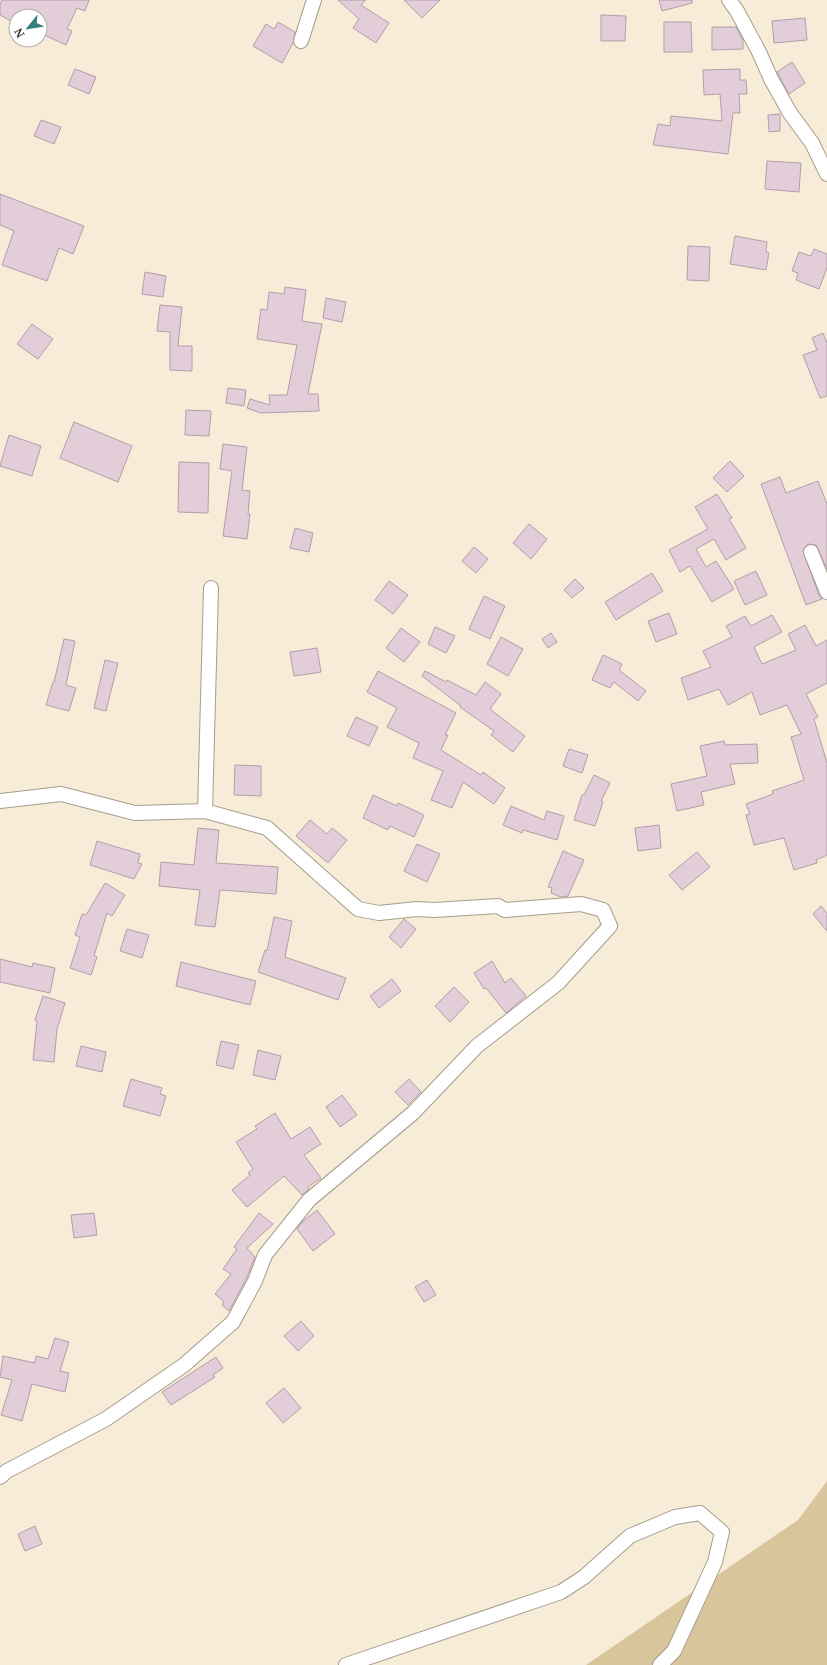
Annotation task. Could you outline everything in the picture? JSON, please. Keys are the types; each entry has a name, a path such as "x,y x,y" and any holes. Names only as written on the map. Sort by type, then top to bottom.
{"street":[{"path":"301,41 314,0"},
{"path":"729,0 737,11 790,113 812,142 827,174"},
{"path":"811,552 827,592"},
{"path":"205,811 212,588"},
{"path":"0,801 61,794 134,813 205,811 267,828 358,909 379,913 417,909 434,910 498,906 505,910 581,904 602,910 610,926 558,983 477,1046 413,1113 309,1200 265,1255 255,1281 233,1322 184,1365 106,1419 7,1471 0,1477"},
{"path":"346,1665 561,1592 584,1577 630,1536 675,1517 700,1513 722,1532 715,1562 674,1651 660,1665"}],"shaded area":[{"path":"827,1481 827,1665 586,1665 798,1520"}],"building":[{"path":"2,0 89,0 85,11 77,8 67,29 72,31 66,45 48,37 48,8 8,8 8,20 0,15 0,4"},
{"path":"338,0 366,0 361,5 389,23 376,43 353,28 359,19"},
{"path":"404,0 440,0 422,18"},
{"path":"659,0 692,0 692,3 662,11"},
{"path":"601,15 626,16 625,41 601,41"},
{"path":"805,18 807,40 774,43 772,21"},
{"path":"278,22 295,32 293,43 282,63 253,46 266,24 274,29"},
{"path":"664,22 691,22 692,52 664,52"},
{"path":"712,27 736,27 743,40 743,49 712,50"},
{"path":"792,62 805,83 789,94 777,72"},
{"path":"75,69 96,77 89,94 68,85"},
{"path":"740,69 740,80 746,80 747,94 739,94 740,113 733,113 728,154 653,145 658,124 670,126 671,116 722,121 720,94 704,95 703,70"},
{"path":"780,114 780,131 769,132 768,115"},
{"path":"41,120 61,127 54,144 34,136"},
{"path":"767,161 801,163 799,192 765,189"},
{"path":"0,194 84,226 73,254 59,248 47,281 2,265 14,231 0,225"},
{"path":"735,236 767,242 766,252 769,253 766,270 730,264"},
{"path":"688,246 710,247 709,281 687,280"},
{"path":"814,249 827,254 827,268 819,289 796,280 798,273 792,271 799,252 811,256"},
{"path":"145,272 166,276 163,297 142,294"},
{"path":"285,287 306,290 302,321 322,324 308,394 318,394 319,411 261,413 247,408 250,399 270,405 269,395 287,395 297,345 257,339 261,309 267,310 269,292 284,294"},
{"path":"326,298 346,302 342,322 323,318"},
{"path":"160,305 182,307 178,346 192,346 192,371 170,370 170,332 157,331"},
{"path":"32,324 53,339 38,359 17,344"},
{"path":"823,333 827,343 827,396 820,398 803,355 817,350 812,338"},
{"path":"228,388 246,390 244,406 226,403"},
{"path":"186,410 211,411 209,436 185,435"},
{"path":"74,422 132,446 118,482 60,458"},
{"path":"9,435 41,446 32,476 0,466"},
{"path":"223,444 247,447 242,490 250,491 248,514 250,514 247,539 223,536 232,471 220,469"},
{"path":"730,461 744,476 727,492 713,478"},
{"path":"179,462 209,463 208,513 178,512"},
{"path":"780,477 786,493 818,481 827,504 827,569 816,545 808,544 803,551 819,595 822,599 806,605 761,484"},
{"path":"717,494 732,518 729,519 746,548 726,560 714,539 696,549 706,567 716,561 734,589 712,602 690,566 680,572 669,550 708,529 695,507"},
{"path":"529,524 547,539 531,559 513,543"},
{"path":"295,528 313,533 309,552 290,548"},
{"path":"474,547 488,559 476,573 462,561"},
{"path":"756,571 767,595 745,605 734,581"},
{"path":"652,573 663,591 616,620 605,602"},
{"path":"575,579 584,588 572,598 564,590"},
{"path":"389,581 408,595 393,614 375,600"},
{"path":"484,596 505,606 490,639 469,629"},
{"path":"669,613 677,634 656,642 648,621"},
{"path":"772,615 782,632 754,647 762,664 796,650 788,634 805,625 816,646 827,640 827,683 806,694 818,717 814,719 827,763 827,855 816,860 817,863 794,870 784,838 754,845 746,815 750,814 746,804 773,794 772,791 804,780 791,737 801,734 787,705 760,715 752,692 728,705 719,689 688,700 681,678 711,667 703,651 732,637 726,626 745,616 751,626"},
{"path":"435,627 455,636 446,653 428,644"},
{"path":"401,628 420,642 404,662 386,648"},
{"path":"551,633 557,642 548,648 542,639"},
{"path":"501,637 523,649 508,676 487,664"},
{"path":"64,639 75,641 66,685 76,688 69,711 46,705 54,682"},
{"path":"317,648 321,672 294,676 290,652"},
{"path":"603,655 622,664 619,670 646,691 638,701 614,682 610,688 592,680"},
{"path":"105,660 118,663 106,711 94,708"},
{"path":"378,671 456,713 445,735 448,735 441,750 481,775 483,772 505,788 494,804 463,782 452,808 431,800 443,771 413,758 419,743 387,727 397,708 367,692"},
{"path":"425,671 446,682 447,680 476,695 485,682 501,694 490,709 525,736 513,752 491,735 494,731 460,707 461,706 422,676"},
{"path":"356,717 378,727 369,746 347,736"},
{"path":"724,741 725,745 757,744 758,763 730,764 735,784 701,792 704,805 677,811 671,784 707,776 700,746"},
{"path":"569,749 588,755 582,773 563,766"},
{"path":"235,765 261,766 261,796 234,795"},
{"path":"594,775 610,783 601,801 603,802 595,826 574,820 582,795 584,795"},
{"path":"373,795 397,806 398,803 424,815 414,837 390,826 388,830 363,818"},
{"path":"511,806 544,820 547,811 564,816 557,840 523,830 522,833 503,825"},
{"path":"310,820 327,834 332,828 347,840 328,863 296,836"},
{"path":"659,825 661,848 638,851 635,828"},
{"path":"198,828 219,830 216,863 278,867 276,894 220,890 215,927 195,925 200,890 159,886 161,862 194,865"},
{"path":"97,841 140,854 138,863 142,864 134,879 90,865"},
{"path":"417,844 440,854 427,882 404,871"},
{"path":"563,851 584,860 568,896 561,897 551,893 552,888 548,887"},
{"path":"697,852 710,867 682,890 669,875"},
{"path":"105,883 125,895 112,916 107,913 94,956 97,957 91,975 70,968 80,937 75,935 82,914 86,915"},
{"path":"821,906 827,913 827,931 813,914"},
{"path":"274,917 292,921 285,957 346,978 338,1000 258,972 265,950 267,951"},
{"path":"404,919 416,929 401,948 389,937"},
{"path":"127,929 149,935 142,958 120,951"},
{"path":"0,959 32,967 33,963 55,968 50,993 0,982"},
{"path":"492,961 505,983 511,978 526,996 506,1013 486,988 484,989 474,973"},
{"path":"181,962 256,981 250,1005 176,986"},
{"path":"392,979 401,991 379,1008 370,996"},
{"path":"454,987 469,1002 450,1022 435,1006"},
{"path":"43,996 65,1003 57,1029 54,1062 33,1060 37,1021 35,1020"},
{"path":"221,1041 239,1045 233,1069 216,1065"},
{"path":"81,1046 106,1052 102,1072 76,1066"},
{"path":"258,1050 281,1056 275,1080 253,1075"},
{"path":"131,1079 162,1088 160,1094 166,1096 160,1116 123,1106"},
{"path":"409,1079 421,1092 408,1105 395,1092"},
{"path":"342,1095 357,1115 340,1127 326,1107"},
{"path":"275,1113 291,1139 310,1127 321,1144 304,1155 321,1178 308,1187 309,1189 302,1195 284,1176 247,1207 232,1190 250,1175 248,1173 253,1169 236,1142 257,1129 255,1126"},
{"path":"317,1210 335,1234 313,1251 297,1229 302,1222"},
{"path":"94,1213 97,1235 74,1238 71,1215"},
{"path":"259,1213 273,1224 247,1248 255,1257 247,1277 229,1311 222,1305 224,1302 215,1294 231,1274 223,1269 237,1249 234,1247"},
{"path":"427,1280 436,1295 424,1302 415,1287"},
{"path":"301,1321 314,1336 298,1351 284,1336"},
{"path":"55,1338 69,1342 60,1371 69,1373 65,1392 32,1384 22,1421 1,1415 12,1380 0,1377 3,1356 35,1363 36,1356 48,1359"},
{"path":"216,1357 223,1368 213,1375 215,1377 171,1405 162,1392"},
{"path":"284,1388 301,1408 283,1423 266,1403"},
{"path":"35,1526 42,1544 25,1551 18,1534"}]}
